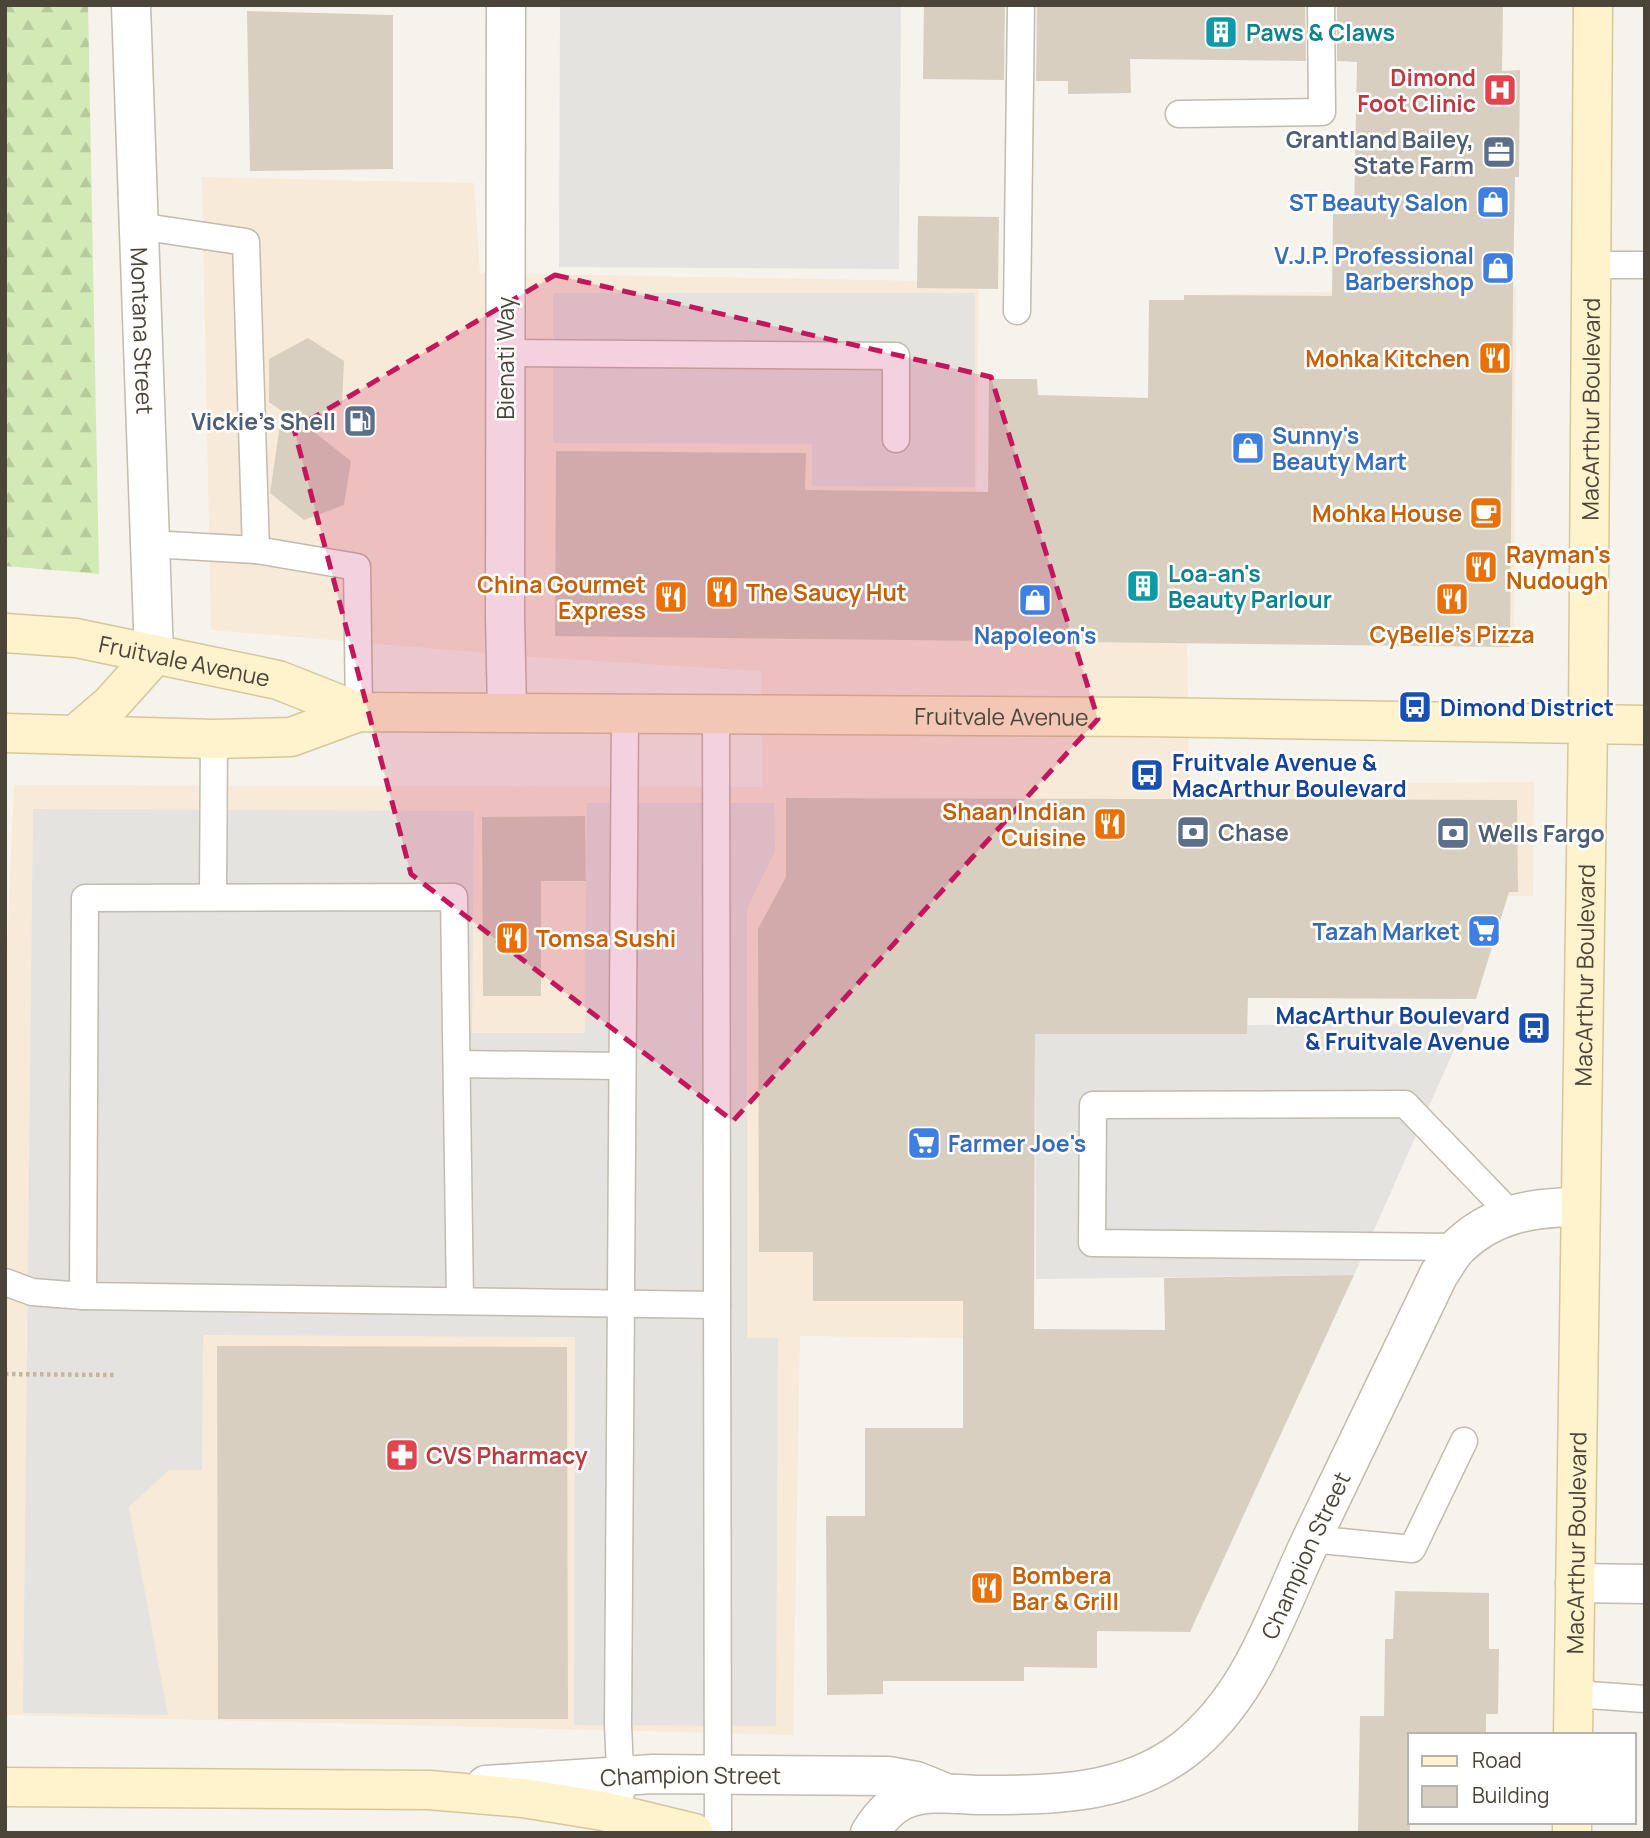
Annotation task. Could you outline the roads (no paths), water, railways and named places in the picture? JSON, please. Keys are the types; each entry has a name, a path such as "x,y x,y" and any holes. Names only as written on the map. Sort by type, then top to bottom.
{"main road":[{"name":"MacArthur Boulevard","path":"1573,1733 1588,724 1593,5"},
{"name":"Fruitvale Avenue","path":"5,633 76,638 278,680 359,712"},
{"path":"75,735 111,704 154,656"},
{"name":"Fruitvale Avenue","path":"5,733 290,737 359,712 507,711 1645,726"},
{"name":"Champion Street","path":"5,1787 429,1790 523,1798 622,1816 694,1833"}],"street":[{"name":"Montana Street","path":"131,5 154,656"},
{"name":"Bienati Way","path":"506,5 507,711"},
{"name":"Champion Street","path":"870,1833 886,1811 904,1800 923,1794 1039,1795 1092,1790 1143,1775 1184,1749 1220,1716 1249,1675 1311,1539 1439,1275 1457,1247 1511,1214 1541,1207 1580,1207"},
{"path":"1575,1583 1645,1584"},
{"name":"Champion Street","path":"429,1790 620,1775 718,1774 888,1776 916,1781 950,1794"}],"lane":[{"path":"1017,311 1021,5"},
{"path":"1179,114 1322,112 1321,5"},
{"path":"138,226 246,242 256,550"},
{"path":"1590,265 1645,265"},
{"path":"505,353 896,356 896,439"},
{"path":"151,544 256,550 356,567 359,712"},
{"path":"622,1816 618,1725 625,713"},
{"path":"716,713 718,1833"},
{"path":"213,897 214,738"},
{"path":"83,1296 85,898 454,897 460,1301"},
{"path":"457,1064 621,1066"},
{"path":"1457,1247 1092,1243 1093,1105 1405,1104 1511,1214"},
{"path":"5,1282 32,1292 83,1296 716,1305"},
{"path":"1311,1539 1412,1549 1464,1441"},
{"path":"1574,1694 1645,1699"}],"place":[{"name":"Paws & Claws","path":"1221,32"},
{"name":"Dimond Foot Clinic","path":"1500,90"},
{"name":"Grantland Bailey, State Farm","path":"1499,152"},
{"name":"ST Beauty Salon","path":"1493,202"},
{"name":"V.J.P. Professional Barbershop","path":"1498,268"},
{"name":"Mohka Kitchen","path":"1495,358"},
{"name":"Vickie's Shell","path":"360,421"},
{"name":"Sunny's Beauty Mart","path":"1248,448"},
{"name":"Mohka House","path":"1486,513"},
{"name":"Rayman's Nudough","path":"1481,567"},
{"name":"Loa-an's Beauty Parlour","path":"1143,586"},
{"name":"The Saucy Hut","path":"722,592"},
{"name":"China Gourmet Express","path":"671,597"},
{"name":"CyBelle's Pizza","path":"1452,599"},
{"name":"Napoleon's","path":"1035,600"},
{"name":"Dimond District","path":"1415,707"},
{"name":"Fruitvale Avenue & MacArthur Boulevard","path":"1147,775"},
{"name":"Shaan Indian Cuisine","path":"1110,824"},
{"name":"Chase","path":"1193,832"},
{"name":"Wells Fargo","path":"1453,833"},
{"name":"Tazah Market","path":"1484,931"},
{"name":"Tomsa Sushi","path":"512,938"},
{"name":"MacArthur Boulevard & Fruitvale Avenue","path":"1534,1028"},
{"name":"Farmer Joe's","path":"924,1143"},
{"name":"CVS Pharmacy","path":"402,1455"},
{"name":"Bombera Bar & Grill","path":"987,1588"}]}
